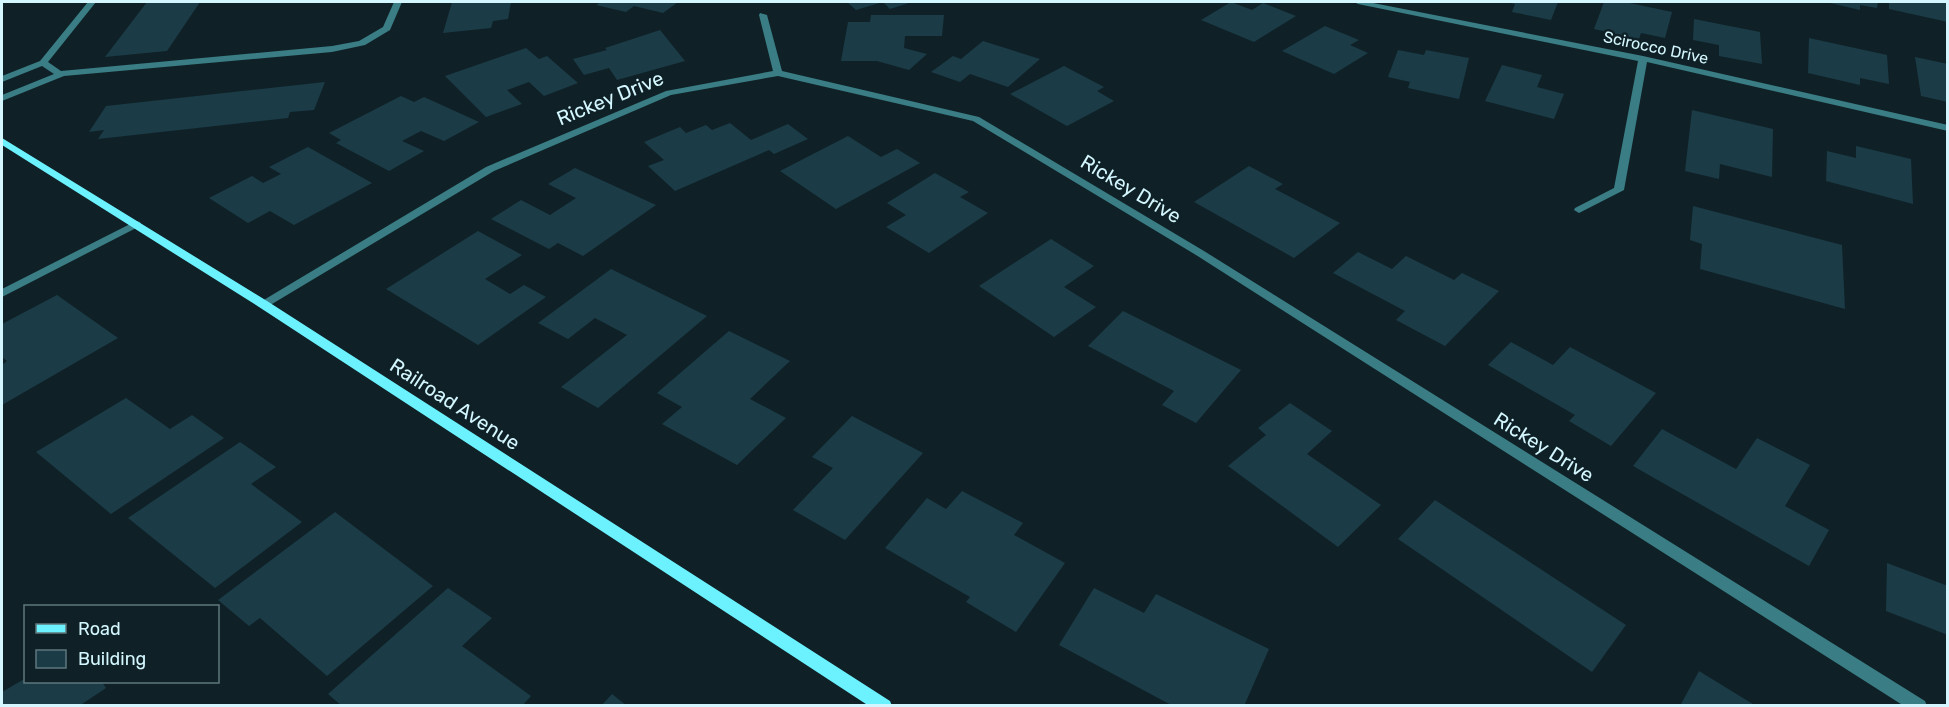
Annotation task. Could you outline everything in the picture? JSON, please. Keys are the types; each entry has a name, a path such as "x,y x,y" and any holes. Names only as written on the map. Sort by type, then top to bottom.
{"street":[{"path":"2,79 43,63 92,2"},
{"path":"2,98 62,74 332,50 362,43 387,28 398,2"},
{"name":"Scirocco Drive","path":"1358,2 1642,59 1947,128"},
{"path":"764,15 778,73"},
{"path":"1579,210 1619,190 1642,59"},
{"path":"43,63 62,74"},
{"name":"Rickey Drive","path":"263,304 490,169 669,93 778,73 976,119 1210,260 1919,705"},
{"name":"Railroad Avenue","path":"2,141 263,304 884,705"},
{"path":"2,293 136,224"}],"building":[{"path":"147,2 200,2 167,51 105,57"},
{"path":"452,2 511,2 508,19 493,21 491,28 443,33"},
{"path":"601,2 678,2 663,13 634,6 626,12 596,5"},
{"path":"847,2 883,2 856,10"},
{"path":"883,2 912,2 890,9"},
{"path":"1231,2 1252,10 1263,3 1296,16 1254,42 1201,20"},
{"path":"1508,2 1558,2 1551,20 1512,12 1515,4"},
{"path":"1604,2 1625,2 1672,12 1665,38 1641,33 1639,39 1594,29"},
{"path":"1826,2 1878,2 1877,8 1860,5 1860,10"},
{"path":"1889,2 1948,2 1948,22 1889,9"},
{"path":"871,15 944,15 942,36 905,36 904,48 927,54 909,70 877,61 841,61 848,22 870,22"},
{"path":"1694,19 1760,32 1762,64 1719,56 1719,45 1693,40"},
{"path":"1325,26 1359,40 1350,45 1368,53 1334,74 1282,51"},
{"path":"660,30 685,61 617,80 609,68 584,75 573,59 607,50 605,48"},
{"path":"1809,38 1887,55 1889,84 1860,78 1860,85 1808,73"},
{"path":"983,41 1040,59 1008,87 970,74 960,82 931,72 953,56 961,59"},
{"path":"526,48 539,59 547,56 578,83 544,96 529,82 507,90 522,104 486,117 445,76"},
{"path":"1398,50 1424,55 1426,50 1469,58 1459,99 1408,88 1410,82 1388,77"},
{"path":"1915,57 1948,64 1948,102 1921,96"},
{"path":"1502,65 1542,75 1537,87 1564,94 1554,119 1485,101"},
{"path":"1064,66 1104,87 1097,91 1114,101 1067,126 1010,94"},
{"path":"325,82 314,110 290,112 288,118 98,139 104,130 89,132 106,106"},
{"path":"401,96 414,102 424,97 479,122 444,141 421,131 402,141 424,151 389,171 336,143 341,140 329,133"},
{"path":"1692,110 1773,129 1772,177 1720,164 1719,179 1685,171"},
{"path":"730,123 751,140 788,124 808,139 774,154 769,150 675,191 648,166 664,160 644,142 680,127 686,133 706,125 712,130"},
{"path":"848,136 881,157 897,149 920,163 836,209 780,171"},
{"path":"1856,146 1911,159 1913,204 1826,181 1827,151 1856,158"},
{"path":"308,147 372,183 294,225 270,211 248,223 209,198 252,176 263,183 281,174 269,167"},
{"path":"1249,166 1283,184 1275,189 1340,223 1294,258 1194,202"},
{"path":"575,168 656,205 583,256 558,243 549,249 491,219 521,200 550,215 576,198 548,184"},
{"path":"935,173 969,192 960,197 988,213 929,253 886,227 906,215 887,203"},
{"path":"1693,206 1842,245 1845,309 1700,269 1702,244 1690,240"},
{"path":"478,231 522,255 485,279 510,294 524,285 546,297 478,345 386,289"},
{"path":"1051,239 1094,266 1064,287 1096,307 1054,337 979,286"},
{"path":"1358,252 1392,269 1406,256 1454,280 1462,273 1499,291 1445,346 1396,320 1405,311 1333,273"},
{"path":"611,269 707,316 598,408 561,387 627,335 595,318 568,339 538,323"},
{"path":"57,295 118,338 2,405 2,365 7,361 2,357 2,324"},
{"path":"1123,311 1241,370 1196,423 1162,405 1174,391 1088,346"},
{"path":"729,331 790,361 750,399 786,418 737,465 662,424 682,407 657,393"},
{"path":"1511,342 1553,365 1570,347 1656,393 1611,446 1569,421 1575,415 1488,365"},
{"path":"126,398 170,429 192,415 224,438 111,514 36,452"},
{"path":"1290,403 1332,431 1307,454 1381,505 1338,547 1228,466 1266,435 1258,428"},
{"path":"852,416 923,453 845,540 793,510 833,468 812,457"},
{"path":"1662,429 1736,469 1757,438 1810,465 1785,506 1829,530 1809,566 1633,466"},
{"path":"240,442 276,467 251,484 302,522 215,588 128,518"},
{"path":"962,491 1023,523 1014,535 1065,563 1016,632 966,602 970,597 885,548 927,498 946,509"},
{"path":"1435,500 1626,625 1592,672 1398,539"},
{"path":"335,512 433,586 327,676 260,618 249,626 218,600"},
{"path":"1887,563 1948,586 1948,635 1886,611"},
{"path":"448,588 492,618 462,646 531,696 522,706 342,706 328,694"},
{"path":"1094,588 1144,613 1156,594 1269,649 1244,706 1173,706 1059,645"},
{"path":"1699,671 1756,706 1680,706"},
{"path":"24,679 24,683 103,683 106,688 79,706 2,706 2,692"},
{"path":"612,694 627,706 601,706"}]}
